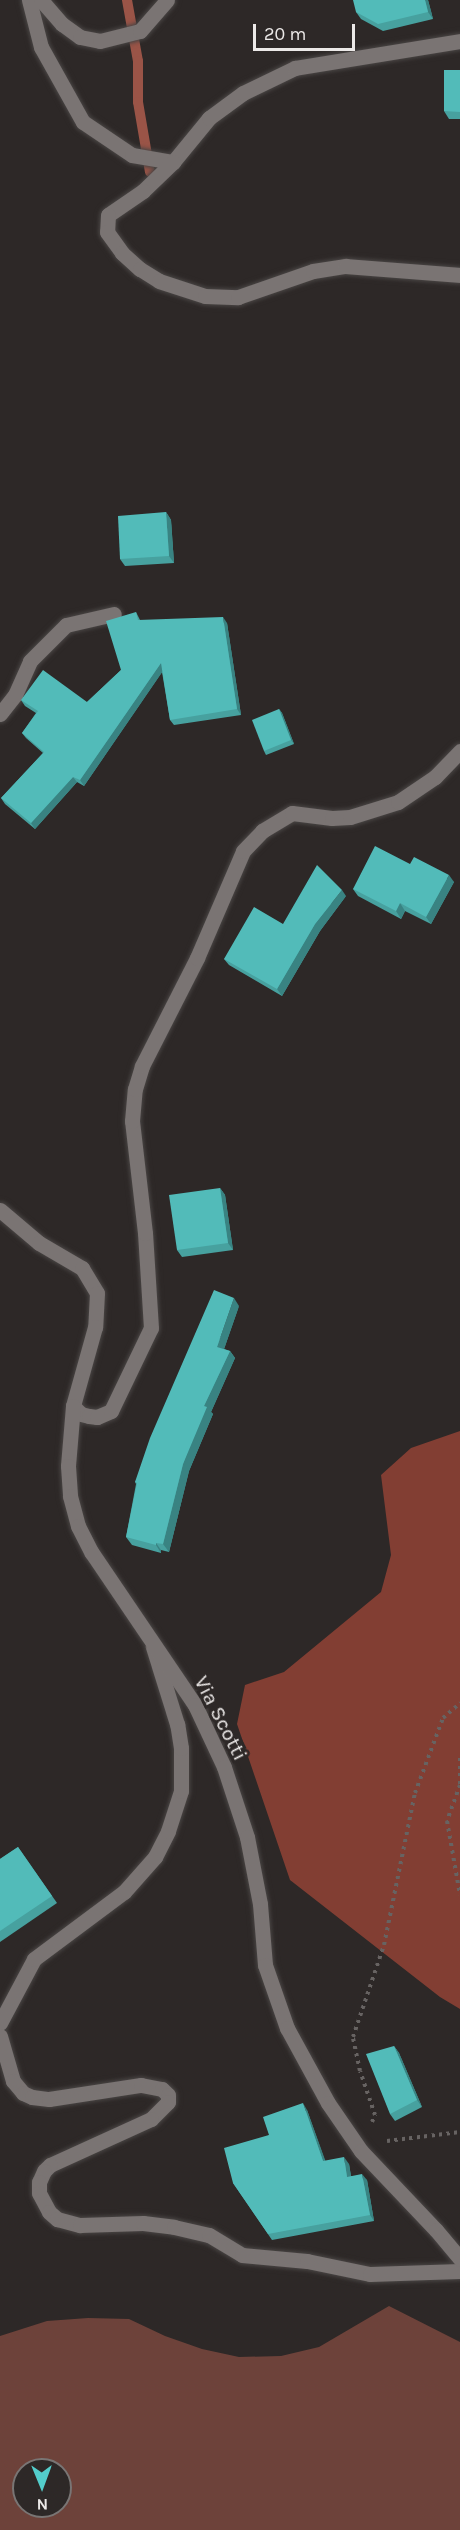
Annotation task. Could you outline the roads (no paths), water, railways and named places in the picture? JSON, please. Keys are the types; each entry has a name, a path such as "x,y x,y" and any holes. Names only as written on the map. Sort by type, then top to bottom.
{"street":[{"path":"28,0 41,47 83,122 132,155 173,162"},
{"path":"41,0 62,24 80,37 100,41 140,31 167,0"},
{"path":"460,41 295,69 234,99 209,118 173,162 143,191 108,215 107,232 122,253 140,269 159,281 205,296 238,297 313,271 346,266 460,275"},
{"path":"0,714 15,695 30,661 66,625 114,614"},
{"path":"74,1406 81,1414 89,1416 97,1417 111,1411 151,1328 145,1233 132,1121 135,1089 142,1065 197,958 243,852 262,831 292,813 332,818 350,817 398,802 435,777 460,750"},
{"name":"Via Scotti","path":"0,1210 39,1243 82,1268 97,1293 95,1327 74,1406 68,1466 70,1496 78,1526 92,1553 195,1705 224,1767 247,1837 260,1904 265,1965 287,2028 328,2103 361,2151 436,2230 460,2259"},
{"path":"0,2023 34,1959 124,1892 155,1857 168,1831 181,1791 181,1748 177,1724 150,1638"},
{"path":"0,2036 13,2081 23,2093 32,2097 49,2099 141,2085 162,2089 168,2095 168,2102 151,2119 50,2165 44,2171 39,2182 39,2193 49,2212 57,2218 80,2225 143,2223 174,2227 209,2235 242,2255 307,2261 370,2274 460,2271"}],"waterway":[{"path":"127,0 138,61 138,102 150,172"}]}
